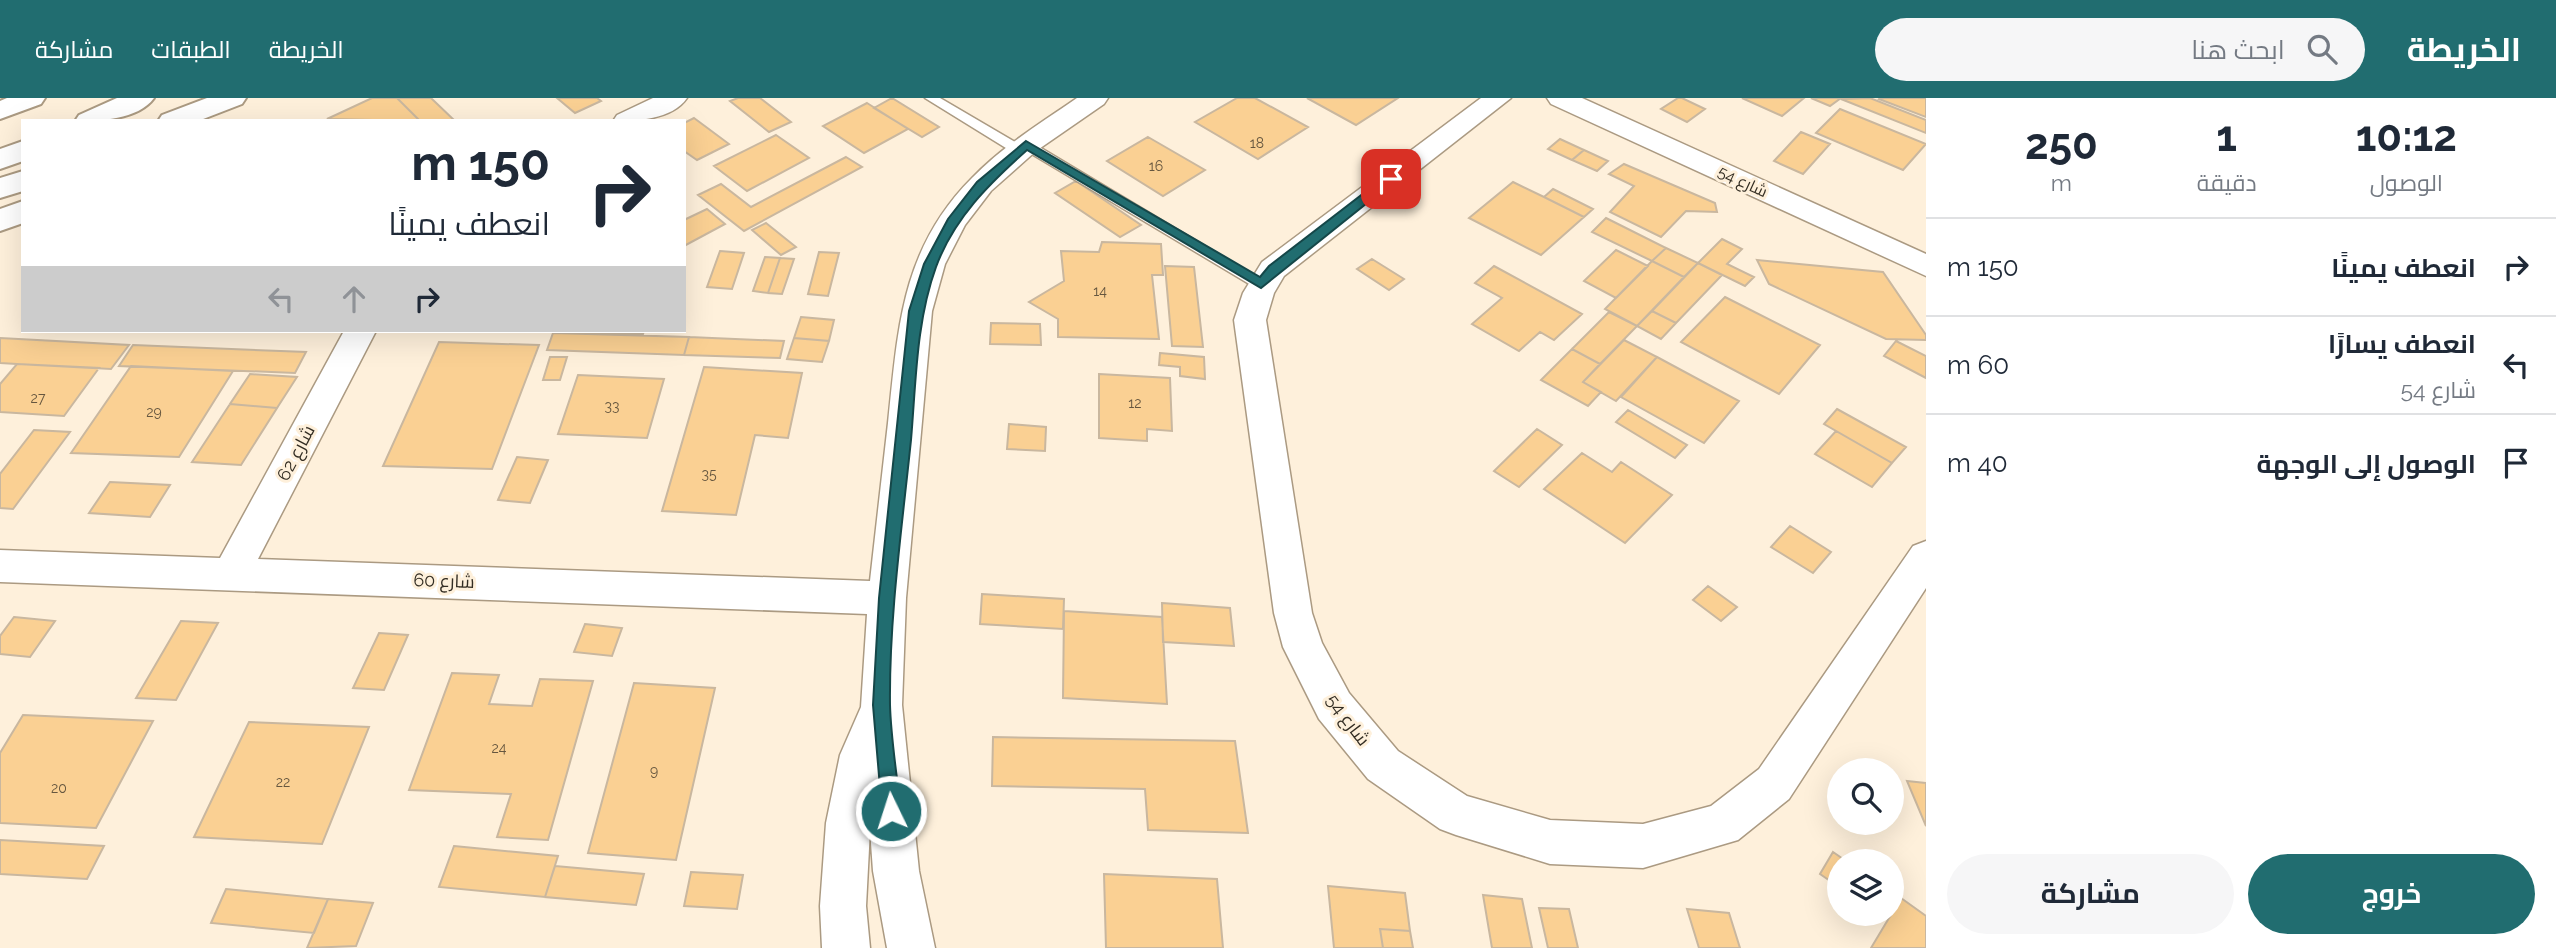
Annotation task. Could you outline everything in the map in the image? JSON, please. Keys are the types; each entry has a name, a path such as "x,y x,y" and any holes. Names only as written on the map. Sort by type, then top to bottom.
{"highway":[{"path":"0,111 31,98"},
{"path":"93,119 140,98"},
{"path":"177,119 232,98"},
{"path":"214,119 254,98"},
{"path":"0,160 21,151"},
{"path":"0,189 21,181"},
{"path":"0,221 21,212"}],"street":[{"path":"630,119 674,98"},
{"path":"911,948 896,871 881,705 887,598 916,311 930,264 952,222 981,185 1022,147 1095,98"},
{"name":"شارع 54","path":"1498,98 1289,257 1261,284 1250,320 1293,613 1303,646 1334,706 1383,765 1456,814 1550,842 1643,846 1722,825 1774,784 1926,557"},
{"name":"شارع 54","path":"1560,98 1926,266"},
{"name":"شارع 62","path":"232,574 359,333"},
{"name":"شارع 60","path":"0,566 887,598"},
{"path":"846,948 844,872 852,806 861,756 881,705"}],"lane":[{"path":"931,98 1261,284"}],"building":[{"path":"372,98 397,98 418,119 327,119"},
{"path":"397,98 431,98 453,119 418,119"},
{"path":"557,98 597,98 601,101 575,113"},
{"path":"738,98 760,98 791,122 769,132 730,101"},
{"path":"892,98 939,127 922,137 874,108"},
{"path":"1237,98 1255,98 1308,127 1258,159 1195,122"},
{"path":"1307,98 1398,98 1356,125"},
{"path":"1678,98 1705,109 1687,122 1661,109"},
{"path":"1742,98 1804,98 1782,116"},
{"path":"1811,98 1841,98 1830,106"},
{"path":"1870,98 1926,120 1926,133 1841,99"},
{"path":"1880,98 1926,98 1926,117 1879,99"},
{"path":"867,103 908,129 864,153 823,126"},
{"path":"1840,109 1926,144 1903,170 1816,133"},
{"path":"694,118 729,144 697,160 686,152 686,122"},
{"path":"1801,132 1830,144 1803,174 1774,161"},
{"path":"776,135 809,158 747,191 714,166"},
{"path":"1148,137 1205,170 1163,196 1107,161"},
{"path":"1560,139 1584,150 1572,160 1548,149"},
{"path":"1584,150 1608,161 1597,171 1572,160"},
{"path":"846,157 862,167 744,231 698,195 721,184 751,207"},
{"path":"1624,164 1715,203 1717,212 1686,211 1661,237 1610,212 1634,186 1609,174"},
{"path":"1076,181 1141,225 1120,237 1055,193"},
{"path":"1513,182 1584,217 1541,255 1469,218"},
{"path":"1553,189 1593,209 1584,217 1544,197"},
{"path":"707,209 725,224 686,245 686,219"},
{"path":"1606,218 1666,248 1652,261 1592,232"},
{"path":"766,223 796,247 781,255 752,230"},
{"path":"1722,239 1742,249 1727,264 1754,277 1745,286 1698,263"},
{"path":"1102,242 1161,244 1163,275 1152,275 1159,339 1058,337 1058,319 1029,302 1064,281 1061,251 1099,252"},
{"path":"1666,248 1698,263 1684,277 1652,261"},
{"path":"1616,250 1648,266 1616,298 1584,281"},
{"path":"720,251 744,253 732,289 707,287"},
{"path":"819,252 839,253 828,296 808,294"},
{"path":"765,257 780,258 768,293 753,291"},
{"path":"780,258 794,259 782,294 768,293"},
{"path":"1372,259 1404,279 1389,290 1357,269"},
{"path":"1757,260 1883,272 1926,335 1926,340 1886,339 1769,284"},
{"path":"1652,261 1684,277 1637,326 1605,309"},
{"path":"1698,263 1722,275 1676,323 1652,311"},
{"path":"1165,266 1194,267 1203,347 1172,346"},
{"path":"1494,266 1582,314 1554,340 1540,332 1519,351 1472,324 1502,298 1475,283"},
{"path":"1725,297 1820,345 1779,394 1681,342"},
{"path":"1652,311 1676,323 1661,339 1637,326"},
{"path":"1609,312 1637,326 1600,364 1572,349"},
{"path":"801,317 834,320 829,341 794,338"},
{"path":"991,323 1040,324 1041,345 990,344"},
{"path":"553,333 689,337 684,355 547,350"},
{"path":"689,337 784,341 780,358 684,355"},
{"path":"0,338 129,345 111,369 17,364 0,363"},
{"path":"794,338 829,341 822,362 787,359"},
{"path":"1624,340 1657,357 1616,401 1583,382"},
{"path":"1896,341 1926,356 1926,378 1884,356"},
{"path":"439,342 539,345 492,469 383,466"},
{"path":"133,345 306,352 295,373 119,366"},
{"path":"1572,349 1600,364 1583,382 1601,392 1588,406 1541,380"},
{"path":"1160,353 1204,357 1205,379 1180,376 1180,367 1159,365"},
{"path":"550,357 567,357 560,380 543,380"},
{"path":"1657,357 1739,401 1704,443 1621,397"},
{"path":"17,364 99,368 64,416 0,412 0,384"},
{"path":"131,366 233,371 179,457 71,453"},
{"path":"704,367 802,373 788,438 755,435 736,515 662,511"},
{"path":"250,374 297,377 277,408 230,404"},
{"path":"1099,374 1170,378 1172,431 1147,429 1147,441 1099,438"},
{"path":"578,375 664,379 647,438 558,434"},
{"path":"230,404 277,408 241,465 192,462"},
{"path":"1837,409 1906,447 1892,463 1824,424"},
{"path":"1628,410 1687,445 1675,458 1616,422"},
{"path":"1009,424 1046,427 1045,451 1007,449"},
{"path":"1537,429 1562,445 1519,487 1494,471"},
{"path":"34,430 70,432 13,509 0,508 0,474"},
{"path":"1836,431 1892,463 1872,487 1815,454"},
{"path":"1582,453 1612,472 1621,462 1672,495 1625,543 1544,489"},
{"path":"517,457 548,460 530,503 498,500"},
{"path":"110,482 170,485 150,517 89,513"},
{"path":"1790,526 1831,552 1813,573 1771,547"},
{"path":"1708,586 1737,607 1721,621 1693,600"},
{"path":"982,594 1064,599 1063,629 980,624"},
{"path":"1162,603 1230,608 1234,646 1163,642"},
{"path":"1064,611 1162,617 1167,704 1063,698"},
{"path":"14,617 55,621 30,657 0,654 0,636"},
{"path":"181,621 218,623 176,700 136,698"},
{"path":"585,624 622,628 612,656 574,652"},
{"path":"379,633 408,635 384,690 353,688"},
{"path":"452,673 499,675 489,704 532,706 540,679 593,681 548,840 497,837 511,794 409,790"},
{"path":"634,683 715,688 676,860 588,853"},
{"path":"23,715 153,721 96,828 0,823 0,753"},
{"path":"249,722 369,727 322,844 194,837"},
{"path":"993,737 1235,741 1248,833 1148,830 1145,789 992,786"},
{"path":"1907,781 1926,783 1926,826"},
{"path":"0,840 104,846 87,879 0,874"},
{"path":"454,846 558,856 545,897 439,887"},
{"path":"1827,862 1827,879 1820,874"},
{"path":"555,866 644,874 636,905 545,897"},
{"path":"691,872 743,875 737,909 684,906"},
{"path":"1104,874 1217,879 1223,948 1106,948"},
{"path":"1328,886 1405,893 1410,931 1380,929 1383,948 1334,948"},
{"path":"226,889 328,899 314,933 211,923"},
{"path":"1483,895 1522,899 1532,948 1492,948"},
{"path":"328,899 373,903 356,946 307,948"},
{"path":"1904,900 1926,916 1926,948 1871,948 1884,926 1904,926"},
{"path":"1539,908 1569,909 1578,948 1548,948"},
{"path":"1687,909 1729,913 1740,948 1699,948"},
{"path":"1380,929 1410,931 1413,948 1383,948"}],"route":[{"path":"891,811 881,705 887,598 916,311 930,264 952,222 981,185 1026,145 1261,284 1273,269 1391,179"}]}
